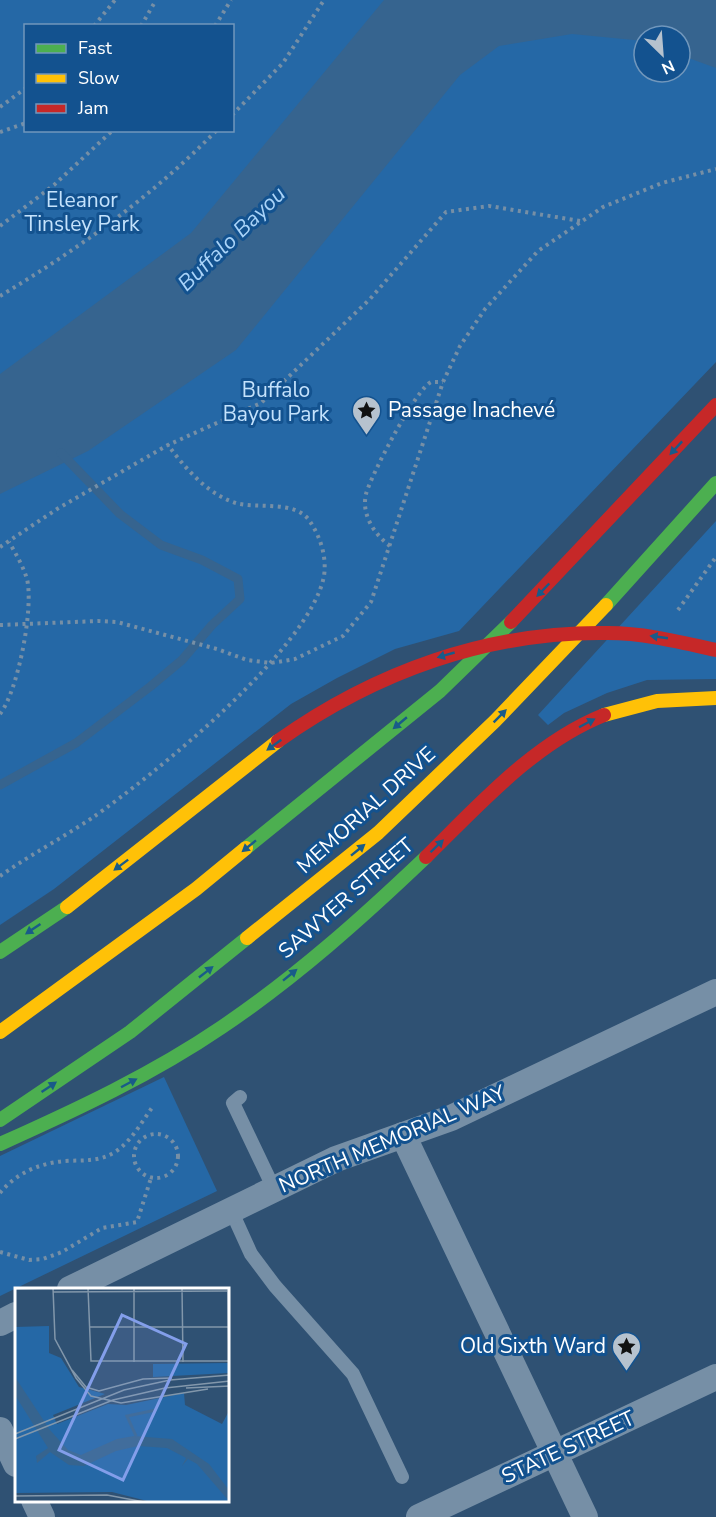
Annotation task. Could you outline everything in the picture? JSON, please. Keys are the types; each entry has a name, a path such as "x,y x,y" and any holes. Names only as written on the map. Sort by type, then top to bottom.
{"main road":[{"name":"MEMORIAL DRIVE","path":"2,1030 196,889 440,691 537,596 716,405"},
{"name":"MEMORIAL DRIVE","path":"0,1120 130,1032 378,833 495,721 579,635 716,483"},
{"path":"0,952 67,907 304,723 347,697 427,662 486,644 546,634 603,631 684,640 716,650"},
{"name":"SAWYER STREET","path":"0,1144 71,1113 160,1066 250,1008 325,947 414,868 506,780 583,725 603,715 656,702 716,698"}],"street":[{"name":"NORTH MEMORIAL WAY","path":"71,1288 336,1160 451,1118 716,992"},
{"path":"403,1135 585,1517"},
{"path":"0,1323 15,1316"},
{"name":"STATE STREET","path":"419,1517 716,1377"},
{"path":"0,1430 15,1462"},
{"path":"35,1502 42,1517"}],"lane":[{"path":"240,1097 233,1102 274,1189"},
{"path":"231,1210 251,1254 275,1286 353,1374 402,1477"}],"path":[{"path":"96,24 115,0"},
{"path":"142,24 156,0"},
{"path":"216,24 231,0"},
{"path":"234,113 283,63 324,0"},
{"path":"0,107 24,89"},
{"path":"0,132 24,124"},
{"path":"0,226 33,203 111,132"},
{"path":"0,296 72,252 147,197 215,132"},
{"path":"0,625 108,622 131,624 247,660 271,663 311,652 343,636 358,621 371,602 443,382 471,327 502,288 538,251 603,207 632,194 716,169"},
{"path":"0,547 57,509 113,479 168,445 261,403 370,299 446,212 489,206 581,222"},
{"path":"390,546 376,536 367,509 366,495 386,450 420,392 425,385 431,382 443,382"},
{"path":"0,876 91,818 142,781 271,663 300,625 316,598 324,576 325,555 318,535 307,518 289,509 236,503 209,489 184,466 168,445"},
{"path":"0,714 20,665 26,623 27,581 20,560 9,542"},
{"path":"0,1193 14,1178 35,1168 64,1161 102,1159 114,1153 132,1137 156,1102"},
{"path":"159,1134 172,1140 178,1153 178,1160 171,1173 165,1177 151,1178 144,1174 135,1163 135,1148 139,1142 145,1137 159,1134"},
{"path":"132,1137 139,1142"},
{"path":"0,1252 28,1260 43,1258 62,1252 102,1228 137,1222 151,1178"}],"green space":[{"name":"Buffalo Bayou Park","path":"0,0 716,0 716,362 459,631 395,649 291,704 54,889 0,925"},
{"path":"716,521 716,679 647,680 607,693 564,713 548,725 538,715"},
{"path":"164,1077 217,1191 0,1296 0,1156"}],"water":[{"name":"Buffalo Bayou","path":"384,0 716,0 716,68 692,59 692,24 632,24 632,40 572,34 499,46 460,75 236,350 88,451 0,494 0,374 191,233"}],"waterway":[{"path":"0,785 76,743 151,686 182,660 212,625 240,599 238,579 202,560 161,545 120,514 61,453"}],"traffic: fast":[{"path":"606,605 716,483"},
{"path":"246,848 440,691 511,622"},
{"path":"0,1144 141,1076 222,1027 328,946 426,857"},
{"path":"0,952 67,907"},
{"path":"0,1120 130,1032 247,938"}],"traffic: slow":[{"path":"247,938 378,833 495,721 606,605"},
{"path":"604,715 657,701 716,698"},
{"path":"67,907 278,741"},
{"path":"0,1032 196,889 246,848"}],"traffic: jam":[{"path":"511,622 716,405"},
{"path":"278,741 315,716 393,676 434,660 519,639 563,634 622,633 716,650"},
{"path":"426,857 487,797 531,759 578,727 604,715"}],"place":[{"name":"Passage Inachevé","path":"367,436"},
{"name":"Old Sixth Ward","path":"627,1372"}],"park label":[{"name":"Eleanor Tinsley Park","path":"82,212"}]}
